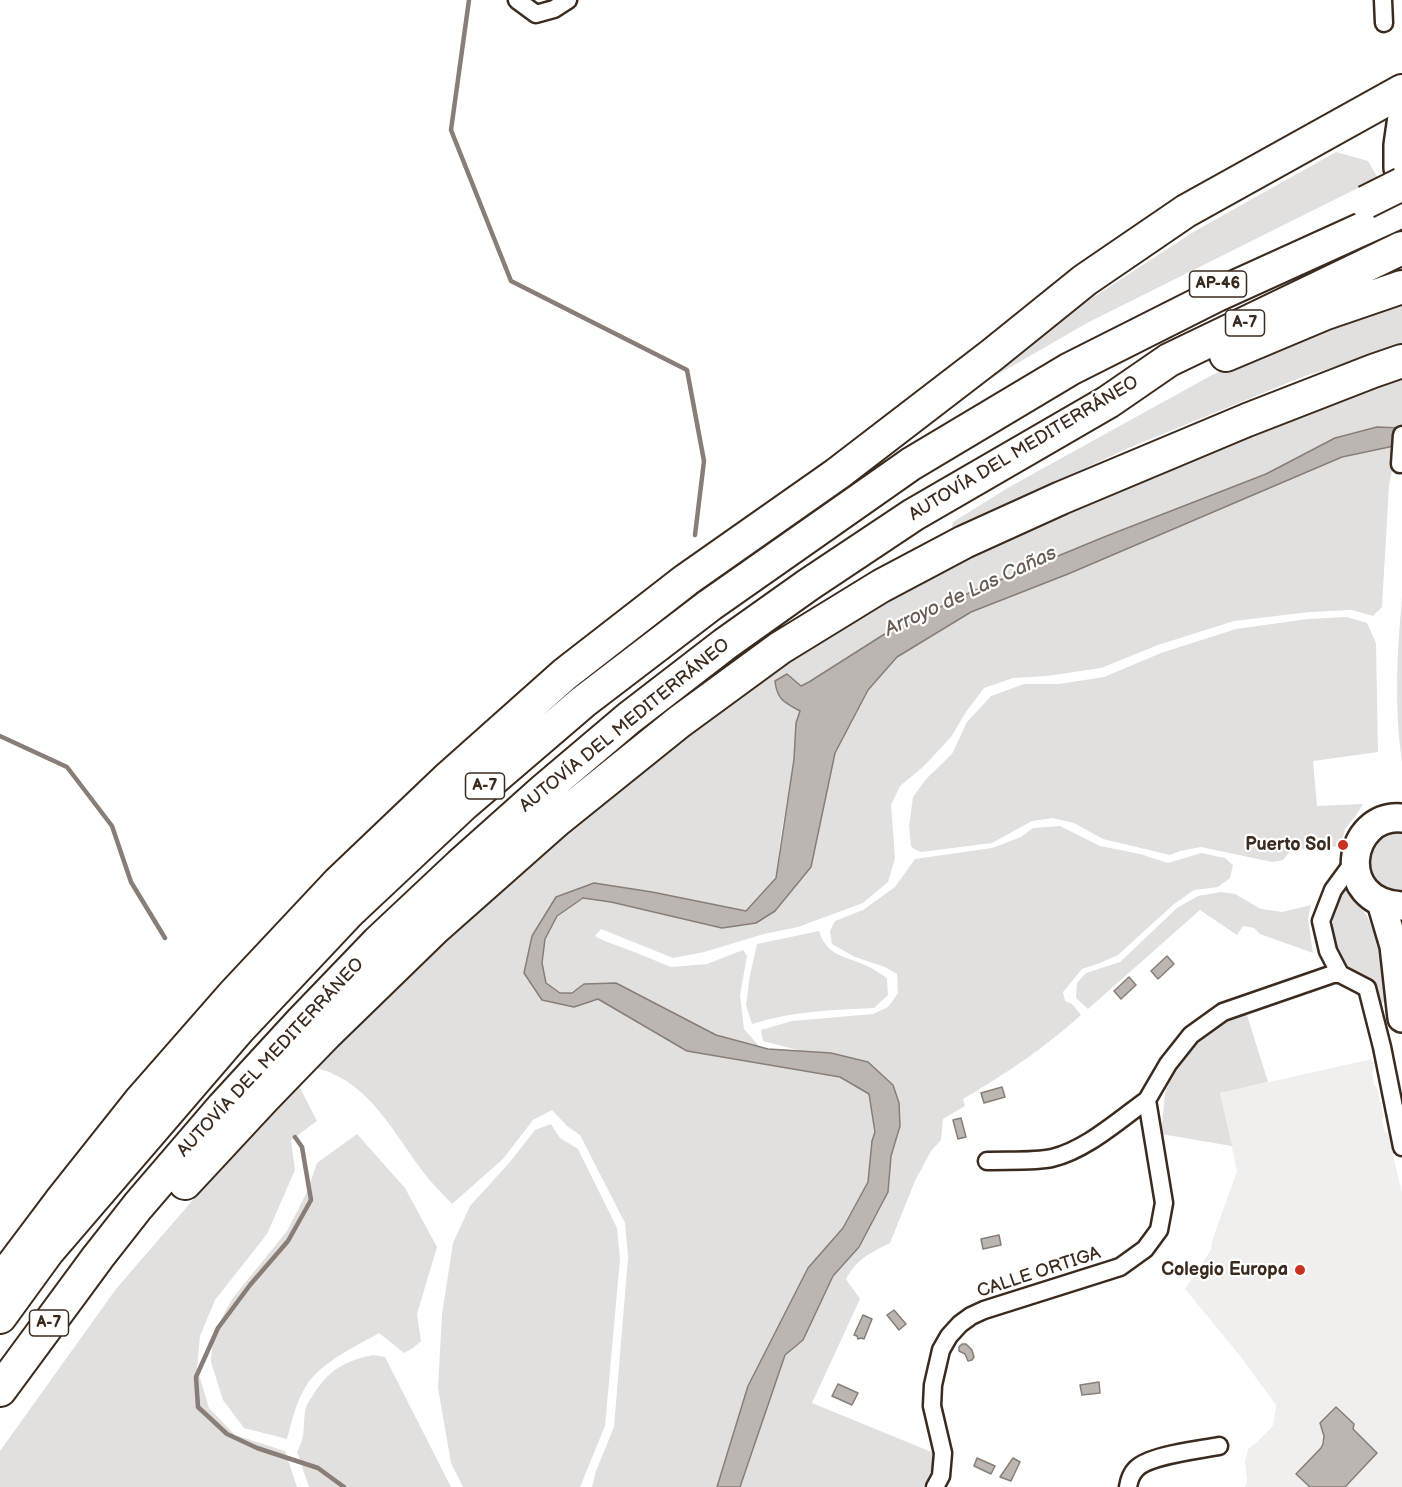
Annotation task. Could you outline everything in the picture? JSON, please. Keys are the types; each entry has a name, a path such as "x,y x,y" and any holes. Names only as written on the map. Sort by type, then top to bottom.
{"highway":[{"path":"0,1282 141,1100 233,994 339,882 446,780 565,674 686,580 846,467 1085,280 1186,211 1402,91"},
{"name":"AP-46","path":"1070,369 1309,232 1381,212 1400,176"},
{"name":"AUTOVÍA DEL MEDITERRÁNEO","path":"0,1390 138,1206 223,1107 302,1021 378,942 460,865 544,790 646,705 725,644 913,515 1108,402 1169,360 1394,251"},
{"path":"1108,402 1178,378 1245,346 1326,313 1402,287"},
{"path":"98,1257 150,1224 198,1168 264,1098 434,929 556,821 679,722 780,648 881,586 964,542 1061,498 1247,420 1373,370 1402,361"},
{"name":"A-7","path":"0,1317 48,1251 238,1030 349,912 464,804 583,702 710,605 911,464 1070,369"}],"main road":[{"path":"1400,176 1398,145 1402,117"},
{"path":"1402,818 1380,822 1366,833 1357,848 1355,860 1356,873 1370,895 1392,904 1402,1018"}],"street":[{"path":"517,0 536,14 554,9 568,0"},
{"path":"1383,0 1384,23"},
{"path":"1400,464 1402,435"},
{"path":"1340,974 1329,951 1321,921 1333,890 1355,860"},
{"path":"987,1161 1050,1158 1068,1154 1147,1100 1168,1064 1191,1035 1223,1012 1333,974 1349,977 1367,988 1382,1047 1402,1147"},
{"name":"CALLE ORTIGA","path":"935,1487 941,1476 943,1453 932,1406 933,1385 941,1350 954,1330 971,1316 984,1310 1120,1267 1145,1249 1159,1230 1164,1203 1147,1100"},
{"path":"1128,1487 1136,1469 1152,1459 1219,1446"}],"shaded area":[{"path":"1336,152 1368,161 1378,178 1087,323 990,379 991,372 1072,311 1195,231"},
{"path":"1402,302 1402,345 1302,377 1126,449 951,531 953,522 1011,486 1212,375 1314,332"},
{"path":"1402,369 1402,428 1335,438 1266,474 971,592 883,635 801,686 787,674 775,681 782,700 800,711 794,759 776,877 746,911 652,892 556,897 524,973 574,1007 598,999 687,1051 840,1077 869,1094 875,1132 868,1182 843,1228 808,1268 748,1385 717,1487 592,1487 614,1427 628,1258 625,1223 580,1135 567,1126 552,1110 533,1120 503,1159 452,1204 427,1177 384,1117 360,1091 329,1072 313,1067 355,1020 494,894 717,703 907,583 1141,475"},
{"path":"1394,446 1395,457 1389,485 1382,607 1373,616 1352,610 1310,612 1234,621 1158,645 1101,668 1047,676 1013,678 984,688 951,737 924,766 900,786 891,805 895,858 888,882 863,903 798,927 673,958 601,929 595,936 671,967 707,964 743,950 747,956 740,995 744,1029 759,1046 716,1035 648,999 585,984 565,993 546,983 542,963 545,939 557,916 583,898 611,902 722,928 756,923 811,867 835,753 868,690 897,657 971,612 1068,574 1342,457"},
{"path":"1402,598 1402,762 1397,680"},
{"path":"1347,617 1367,623 1376,643 1378,752 1313,761 1317,806 1363,804 1345,829 1341,846 1291,850 1283,860 1272,862 1201,847 1170,855 1103,839 1074,823 1053,818 1032,821 992,843 921,852 911,846 909,826 913,797 926,779 952,754 967,722 991,696 1024,684 1059,684 1104,677 1161,653 1236,629 1308,619"},
{"path":"1060,826 1100,846 1140,854 1168,863 1201,853 1225,858 1233,865 1230,878 1218,887 1194,890 1174,904 1118,955 1082,969 1063,992 1065,1001 1072,1004 1081,1015 1024,1060 963,1099 965,1106 943,1119 941,1140 931,1151 915,1181 890,1243 859,1261 846,1279 860,1299 812,1403 934,1453 931,1472 923,1487 740,1487 785,1355 803,1340 833,1276 859,1247 888,1192 891,1156 900,1126 831,1053 801,1051 763,1041 761,1030 792,1021 873,1014 888,1007 898,993 897,974 885,967 855,957 832,944 830,931 835,921 863,910 895,887 915,859 992,848 1021,837 1033,828"},
{"path":"1402,828 1402,895 1375,885 1365,861 1382,832"},
{"path":"1343,886 1367,916 1388,967 1390,996 1380,1005 1375,1003 1343,959 1334,935 1336,902"},
{"path":"1221,892 1235,894 1261,909 1282,912 1311,905 1308,919 1313,953 1260,934 1254,928 1243,926 1237,935 1200,910 1088,1009 1076,998 1077,983 1086,973 1120,962 1177,908 1198,896"},
{"path":"819,931 832,951 870,967 887,978 888,995 874,1008 797,1014 752,1024 746,1005 757,944"},
{"path":"1246,1012 1268,1082 1220,1093 1232,1146 1161,1134 1165,1093 1177,1064 1207,1031"},
{"name":"Colegio Europa","path":"1372,1059 1374,1085 1377,1088 1385,1132 1388,1134 1402,1193 1402,1487 1245,1487 1247,1481 1245,1462 1248,1449 1273,1425 1276,1405 1237,1352 1185,1289 1211,1250 1212,1241 1237,1171 1220,1093"},
{"path":"298,1084 317,1121 291,1140 295,1170 267,1234 215,1300 200,1336 197,1368 209,1408 235,1435 285,1451 297,1487 0,1487 0,1451 116,1289 229,1158"},
{"path":"551,1124 560,1138 578,1149 617,1228 620,1259 605,1426 580,1487 463,1487 451,1463 438,1388 442,1314 453,1243 470,1206 535,1130"},
{"path":"357,1134 405,1188 437,1247 417,1314 421,1341 404,1353 379,1333 329,1362 312,1377 306,1386 287,1439 244,1428 223,1400 211,1362 213,1334 232,1299 287,1231 307,1192 317,1163"},
{"path":"373,1355 385,1357 451,1487 309,1487 297,1452 303,1434 307,1406 319,1386 331,1373 354,1360"}],"water":[{"name":"Arroyo de Las Cañas","path":"1377,427 1402,428 1394,446 1342,457 1068,574 971,612 897,657 868,690 835,753 811,867 775,911 756,923 722,928 611,902 583,898 557,916 545,939 542,963 546,983 560,993 572,993 584,984 616,983 716,1035 768,1049 831,1053 868,1062 893,1085 899,1103 900,1126 891,1156 888,1192 859,1247 833,1276 803,1340 785,1355 740,1487 717,1487 748,1386 808,1268 843,1228 868,1182 875,1132 869,1094 840,1077 687,1051 598,999 574,1007 542,1000 524,973 532,936 556,897 594,883 746,911 776,878 794,759 796,723 800,711 780,697 775,681 787,674 801,686 883,635 971,592 1266,474 1335,438"},
{"path":"1167,956 1174,964 1158,979 1151,971"},
{"path":"1129,977 1136,985 1121,999 1114,991"},
{"path":"1002,1087 1005,1097 984,1103 981,1093"},
{"path":"961,1118 966,1137 958,1139 953,1120"},
{"path":"999,1235 1001,1245 983,1249 981,1239"},
{"path":"894,1310 906,1324 899,1330 887,1315"},
{"path":"863,1315 872,1319 864,1339 858,1339 854,1335"},
{"path":"962,1344 966,1344 972,1350 974,1357 972,1360 968,1361 965,1354 959,1351"},
{"path":"1099,1382 1100,1393 1082,1395 1080,1385"},
{"path":"838,1384 858,1393 852,1405 832,1396"},
{"path":"1336,1407 1354,1424 1353,1429 1377,1453 1345,1487 1310,1487 1296,1474 1321,1448 1324,1436 1320,1423"},
{"path":"977,1458 995,1466 991,1474 974,1466"},
{"path":"1013,1458 1020,1462 1011,1481 1000,1477"}],"waterway":[{"path":"469,0 451,130 511,281 687,370 704,461 695,535"},
{"path":"0,736 67,767 112,826 131,882 165,938"},
{"path":"295,1137 302,1147 311,1200 288,1241 250,1285 218,1328 196,1377 198,1407 227,1434 257,1448 318,1468 344,1487"}],"place":[{"name":"Puerto Sol","path":"1343,845"},
{"name":"Colegio Europa","path":"1300,1270"}]}
